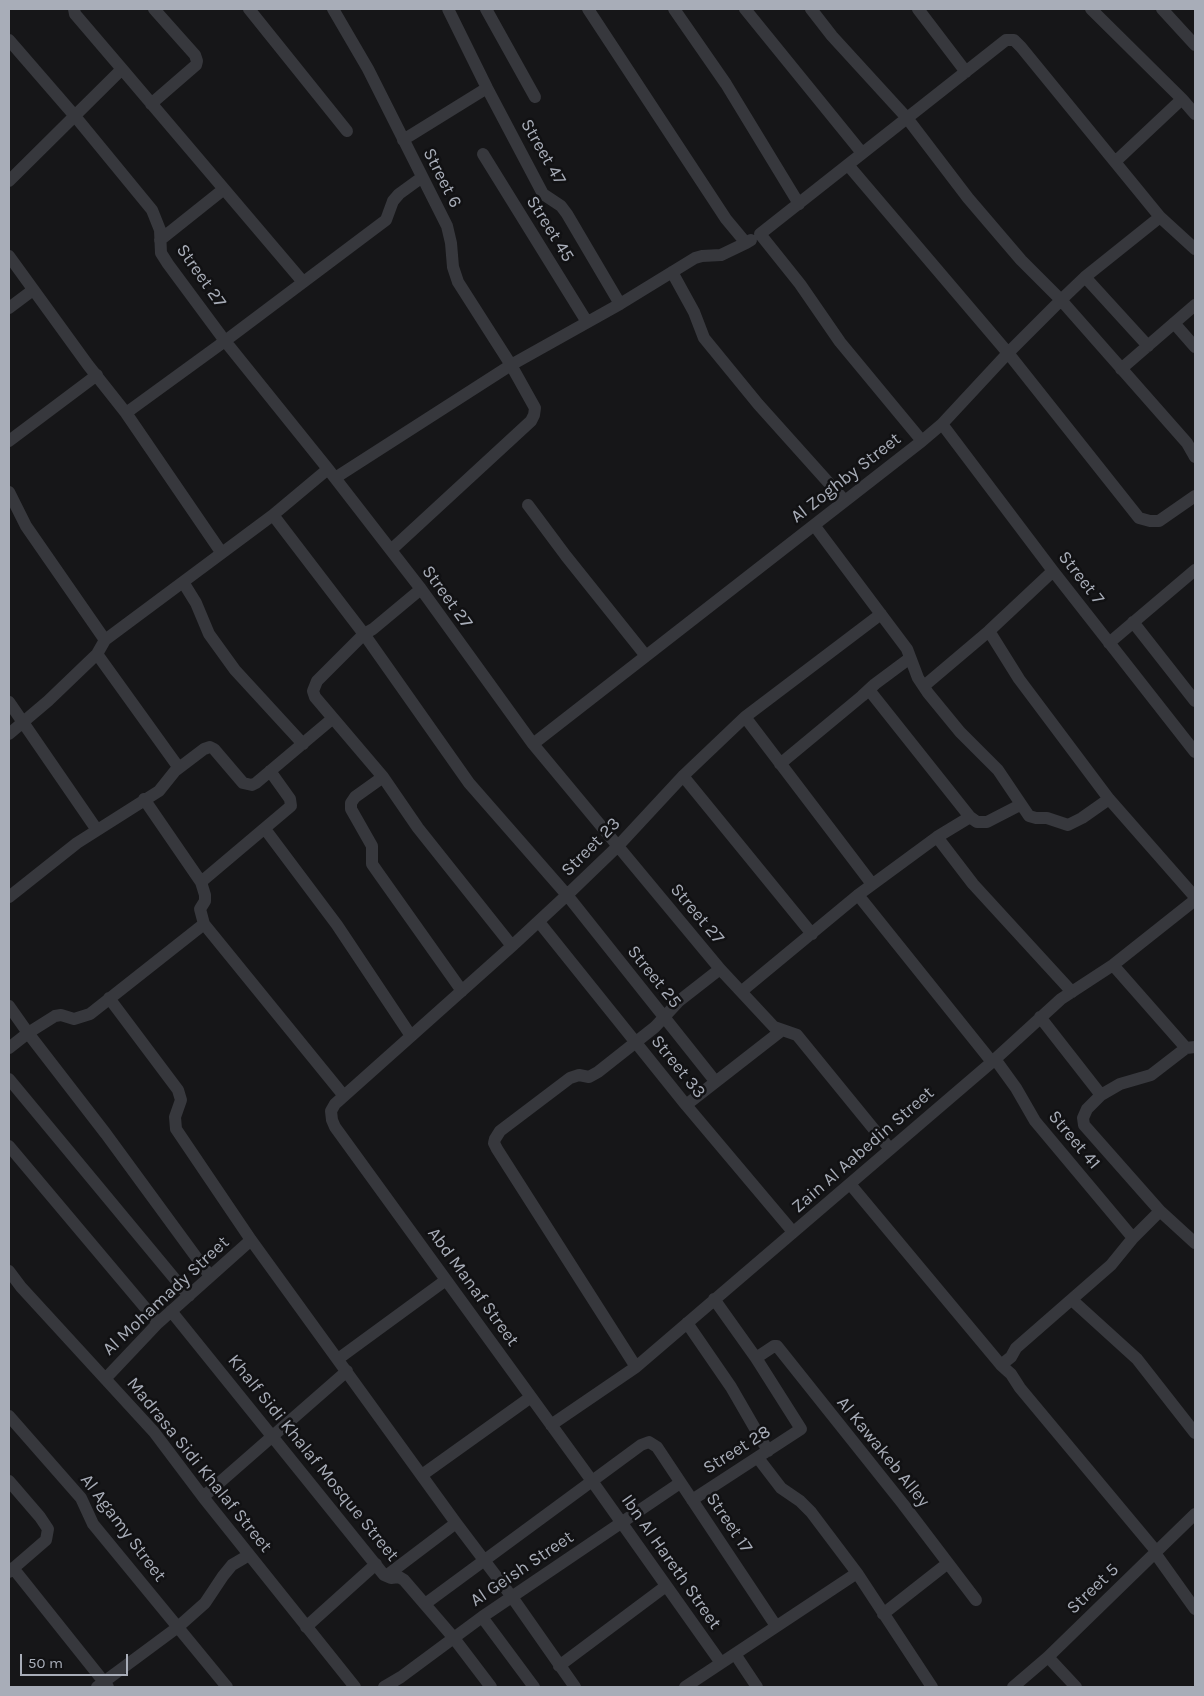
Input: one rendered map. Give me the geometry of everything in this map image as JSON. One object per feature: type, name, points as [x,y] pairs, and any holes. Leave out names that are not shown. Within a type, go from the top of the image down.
[{"type":"street","points":[[74,9],[75,14],[303,282]]},
{"type":"street","points":[[151,104],[196,65],[197,61],[195,55],[154,9]]},
{"type":"street","points":[[249,9],[347,131]]},
{"type":"street","name":"Street 6","points":[[333,9],[368,69],[450,234],[453,267],[458,282],[511,365],[535,408],[533,419],[391,550]]},
{"type":"street","name":"Street 47","points":[[448,9],[543,194],[561,206],[567,214],[620,304]]},
{"type":"street","points":[[486,9],[535,97]]},
{"type":"street","points":[[588,9],[726,219],[746,243]]},
{"type":"street","points":[[674,9],[726,84],[799,204]]},
{"type":"street","points":[[745,9],[862,153]]},
{"type":"street","points":[[811,9],[832,36],[907,118],[968,198],[1015,253],[1061,300],[1186,443],[1195,457]]},
{"type":"street","points":[[918,9],[966,72]]},
{"type":"street","points":[[1091,9],[1195,114]]},
{"type":"street","points":[[1162,9],[1195,45]]},
{"type":"street","name":"Street 27","points":[[9,40],[152,210],[157,219],[160,247],[164,259],[225,341],[332,473],[421,589],[533,744],[720,969],[774,1028],[797,1035],[890,1149]]},
{"type":"street","points":[[9,734],[97,654],[105,640],[221,552],[332,473],[511,365],[620,304],[695,258],[707,255],[721,255],[746,243],[799,204],[1006,40],[1014,40],[1160,216],[1195,249]]},
{"type":"street","points":[[9,181],[122,69]]},
{"type":"street","points":[[403,140],[487,88]]},
{"type":"street","points":[[1116,161],[1182,99]]},
{"type":"street","name":"Street 45","points":[[483,154],[587,322]]},
{"type":"street","points":[[848,164],[1008,353],[1140,518],[1159,521],[1195,496]]},
{"type":"street","points":[[126,412],[225,341],[386,220],[393,201],[422,178]]},
{"type":"street","points":[[160,240],[224,189]]},
{"type":"street","name":"Al Zoghby Street","points":[[533,744],[922,441],[942,424],[1008,353],[1061,300],[1160,216]]},
{"type":"street","points":[[760,234],[800,284],[840,342],[922,441]]},
{"type":"street","points":[[9,256],[126,412],[221,552]]},
{"type":"street","points":[[672,272],[694,312],[704,338],[758,404],[845,501]]},
{"type":"street","points":[[1086,277],[1148,346]]},
{"type":"street","points":[[9,308],[33,290]]},
{"type":"street","points":[[1120,369],[1195,305]]},
{"type":"street","points":[[1174,322],[1195,347]]},
{"type":"street","points":[[9,441],[97,375]]},
{"type":"street","name":"Street 7","points":[[942,424],[1053,571],[1195,752]]},
{"type":"street","points":[[9,492],[26,526],[105,640]]},
{"type":"street","points":[[528,505],[646,656]]},
{"type":"street","name":"Street 25","points":[[273,515],[364,634],[469,783],[567,896],[715,1081]]},
{"type":"street","points":[[814,525],[907,649],[918,678],[960,732],[998,770],[1029,816],[1047,818],[1068,825],[1082,818],[1109,799]]},
{"type":"street","points":[[1110,643],[1195,570]]},
{"type":"street","points":[[924,686],[989,632],[1053,571]]},
{"type":"street","points":[[183,582],[196,603],[209,634],[235,670],[302,744]]},
{"type":"street","points":[[421,589],[373,629],[364,634],[314,686],[313,692],[332,719],[382,776],[418,828],[512,946]]},
{"type":"street","name":"Street 23","points":[[331,1111],[335,1104],[567,896],[618,846],[683,776],[745,717],[881,614]]},
{"type":"street","points":[[1133,622],[1195,701]]},
{"type":"street","points":[[989,632],[1019,679],[1109,799],[1195,898]]},
{"type":"street","points":[[97,654],[179,768]]},
{"type":"street","points":[[780,764],[888,673],[910,658]]},
{"type":"street","points":[[869,690],[970,817],[977,822],[987,822],[1020,805]]},
{"type":"street","points":[[9,702],[97,830]]},
{"type":"street","points":[[745,717],[872,884]]},
{"type":"street","points":[[9,897],[77,843],[159,790],[179,768],[204,749],[210,747],[216,751],[240,780],[247,784],[256,783],[332,719]]},
{"type":"street","points":[[201,882],[289,808],[292,803],[270,771]]},
{"type":"street","points":[[382,776],[355,797],[351,803],[351,809],[372,846],[372,864],[462,991]]},
{"type":"street","points":[[683,776],[812,934]]},
{"type":"street","points":[[144,800],[201,882],[205,895],[205,900],[200,909],[204,924],[344,1096]]},
{"type":"street","points":[[742,992],[872,884],[938,837],[970,817]]},
{"type":"street","points":[[265,829],[337,925],[411,1036]]},
{"type":"street","points":[[938,837],[973,884],[1072,992]]},
{"type":"street","name":"Street 41","points":[[858,896],[1016,1088],[1034,1121],[1133,1238]]},
{"type":"street","name":"Zain Al Aabedin Street","points":[[551,1425],[636,1366],[850,1184],[1061,999],[1113,965],[1195,898]]},
{"type":"street","name":"Street 33","points":[[539,922],[686,1105],[793,1232]]},
{"type":"street","points":[[9,1048],[55,1016],[61,1015],[74,1019],[84,1016],[204,924]]},
{"type":"street","points":[[1113,965],[1190,1048],[1151,1075],[1120,1084],[1101,1095],[1087,1109],[1083,1118],[1084,1125],[1160,1210],[1195,1242]]},
{"type":"street","points":[[636,1366],[494,1143],[500,1131],[570,1078],[579,1075],[588,1076],[598,1072],[655,1027],[679,1001],[720,969]]},
{"type":"street","points":[[109,998],[176,1086],[181,1100],[175,1117],[176,1129],[251,1240],[512,1597],[575,1687]]},
{"type":"street","points":[[9,1006],[210,1276]]},
{"type":"street","points":[[1040,1017],[1101,1095]]},
{"type":"street","points":[[686,1105],[781,1031]]},
{"type":"street","points":[[11,1086],[189,1296]]},
{"type":"street","name":"Abd Manaf Street","points":[[331,1111],[335,1127],[592,1481]]},
{"type":"street","points":[[9,1146],[158,1323]]},
{"type":"street","points":[[850,1184],[1001,1365],[1011,1374],[1020,1388],[1156,1552],[1195,1609]]},
{"type":"street","points":[[1001,1365],[1011,1357],[1016,1348],[1111,1265],[1149,1220],[1160,1210]]},
{"type":"street","name":"Al Mohamady Street","points":[[106,1378],[158,1323],[251,1240]]},
{"type":"street","name":"Madrasa Sidi Khalaf Street","points":[[9,1271],[21,1287],[154,1432],[203,1497],[355,1687]]},
{"type":"street","points":[[338,1358],[446,1280]]},
{"type":"street","points":[[714,1299],[756,1358]]},
{"type":"street","points":[[1072,1300],[1137,1359],[1195,1433]]},
{"type":"street","name":"Khalf Sidi Khalaf Mosque Street","points":[[171,1312],[386,1576],[402,1578],[453,1637]]},
{"type":"street","points":[[687,1322],[731,1387],[780,1488],[800,1501],[811,1512],[857,1573],[932,1687]]},
{"type":"street","name":"Al Kawakeb Alley","points":[[756,1358],[777,1346],[903,1504],[976,1600]]},
{"type":"street","name":"Street 28","points":[[692,1500],[801,1429],[756,1358]]},
{"type":"street","points":[[203,1497],[348,1371]]},
{"type":"street","points":[[422,1475],[531,1397]]},
{"type":"street","name":"Al Agamy Street","points":[[9,1416],[81,1498],[93,1524],[227,1687]]},
{"type":"street","name":"Street 17","points":[[592,1481],[641,1445],[650,1442],[657,1447],[776,1626]]},
{"type":"street","points":[[9,1481],[48,1529],[46,1540],[11,1570],[103,1685],[178,1627],[205,1603],[222,1576],[232,1565],[249,1555]]},
{"type":"street","points":[[425,1604],[592,1481]]},
{"type":"street","name":"Ibn Al Hareth Street","points":[[592,1481],[721,1664]]},
{"type":"street","name":"Al Geish Street","points":[[384,1687],[405,1682],[453,1637],[680,1483]]},
{"type":"street","name":"Street 5","points":[[1013,1687],[1048,1657],[1195,1514]]},
{"type":"street","points":[[386,1576],[456,1522]]},
{"type":"street","points":[[883,1614],[948,1563]]},
{"type":"street","points":[[306,1626],[376,1564]]},
{"type":"street","points":[[685,1687],[857,1573]]},
{"type":"street","points":[[559,1666],[666,1586]]},
{"type":"street","points":[[482,1617],[534,1687]]},
{"type":"street","points":[[453,1637],[491,1687]]},
{"type":"street","points":[[735,1654],[757,1687]]},
{"type":"street","points":[[1048,1657],[1076,1687]]}]
